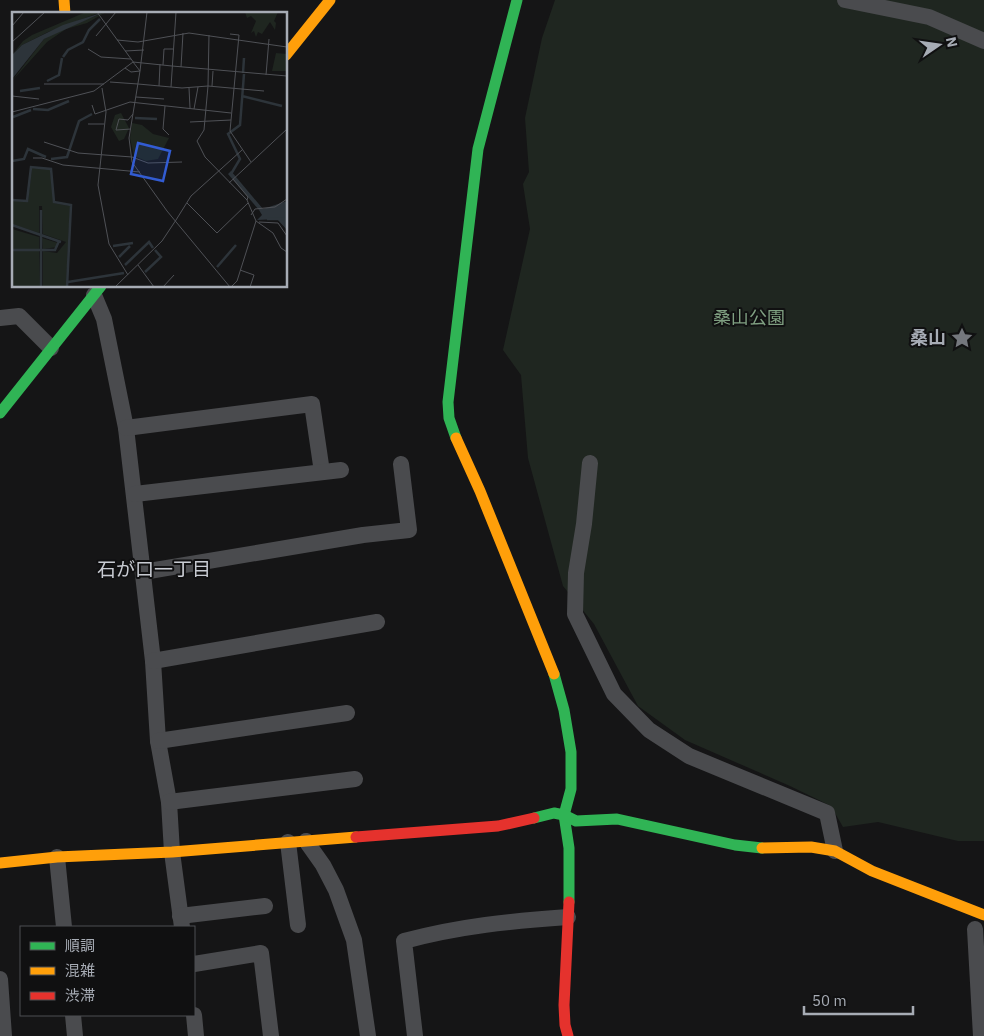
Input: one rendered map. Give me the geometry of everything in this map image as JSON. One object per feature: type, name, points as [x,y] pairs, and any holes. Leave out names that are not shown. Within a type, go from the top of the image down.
[{"type":"street","points":[[288,52],[330,0]]},
{"type":"street","points":[[517,0],[478,149],[448,402],[449,418],[454,435],[480,491],[555,676],[564,710],[571,752],[571,790],[564,815],[569,848],[570,875],[564,1005],[565,1025],[568,1036]]},
{"type":"street","points":[[845,0],[929,17],[984,41]]},
{"type":"street","points":[[0,413],[97,291]]},
{"type":"street","points":[[97,291],[126,428],[135,494],[153,660],[158,741],[169,802],[172,852],[181,922],[266,906]]},
{"type":"street","points":[[0,318],[19,316],[51,348]]},
{"type":"street","points":[[0,390],[21,387]]},
{"type":"street","points":[[126,428],[312,404],[322,472]]},
{"type":"street","points":[[143,572],[353,537],[409,530],[401,464]]},
{"type":"street","points":[[590,464],[584,524],[576,573],[575,614],[614,694],[649,730],[689,756],[827,813],[835,851]]},
{"type":"street","points":[[135,494],[341,470]]},
{"type":"street","points":[[153,660],[377,622]]},
{"type":"street","points":[[158,741],[347,714]]},
{"type":"street","points":[[169,802],[355,779]]},
{"type":"street","points":[[0,864],[57,857],[172,852],[498,826],[554,813],[564,815],[576,822],[617,819],[735,845],[767,849],[811,847],[835,851],[872,871],[980,922],[982,1036]]},
{"type":"street","points":[[306,841],[323,865],[336,890],[354,940],[368,1036]]},
{"type":"street","points":[[288,842],[298,925]]},
{"type":"street","points":[[57,857],[64,926]]},
{"type":"street","points":[[415,1036],[404,942],[441,931],[506,922],[568,917]]},
{"type":"street","points":[[195,964],[261,953],[271,1036]]},
{"type":"street","points":[[0,979],[4,1036]]},
{"type":"street","points":[[73,1016],[75,1036]]},
{"type":"street","points":[[194,1016],[196,1036]]},
{"type":"green space","name":"桑山公園","points":[[555,0],[984,0],[984,841],[958,841],[878,822],[843,827],[831,806],[685,740],[638,706],[594,624],[563,586],[528,458],[521,375],[503,350],[530,229],[523,184],[529,172],[525,118],[542,38]]},
{"type":"traffic: fast","points":[[456,438],[449,418],[448,402],[478,149],[517,0]]},
{"type":"traffic: fast","points":[[0,413],[99,288]]},
{"type":"traffic: fast","points":[[554,674],[564,710],[571,752],[571,789],[564,815],[569,848],[569,902]]},
{"type":"traffic: fast","points":[[534,818],[554,813],[564,815],[576,821],[617,819],[735,845],[762,848]]},
{"type":"traffic: slow","points":[[64,0],[65,12]]},
{"type":"traffic: slow","points":[[288,52],[330,0]]},
{"type":"traffic: slow","points":[[456,438],[480,491],[554,674]]},
{"type":"traffic: slow","points":[[0,863],[57,857],[172,852],[356,837]]},
{"type":"traffic: slow","points":[[762,848],[811,847],[835,851],[872,871],[984,915]]},
{"type":"traffic: jam","points":[[356,837],[498,826],[534,818]]},
{"type":"traffic: jam","points":[[568,1036],[565,1025],[564,1005],[569,902]]},
{"type":"place","name":"桑山","points":[[962,338]]},
{"type":"district","name":"石が口一丁目","points":[[154,569]]}]
